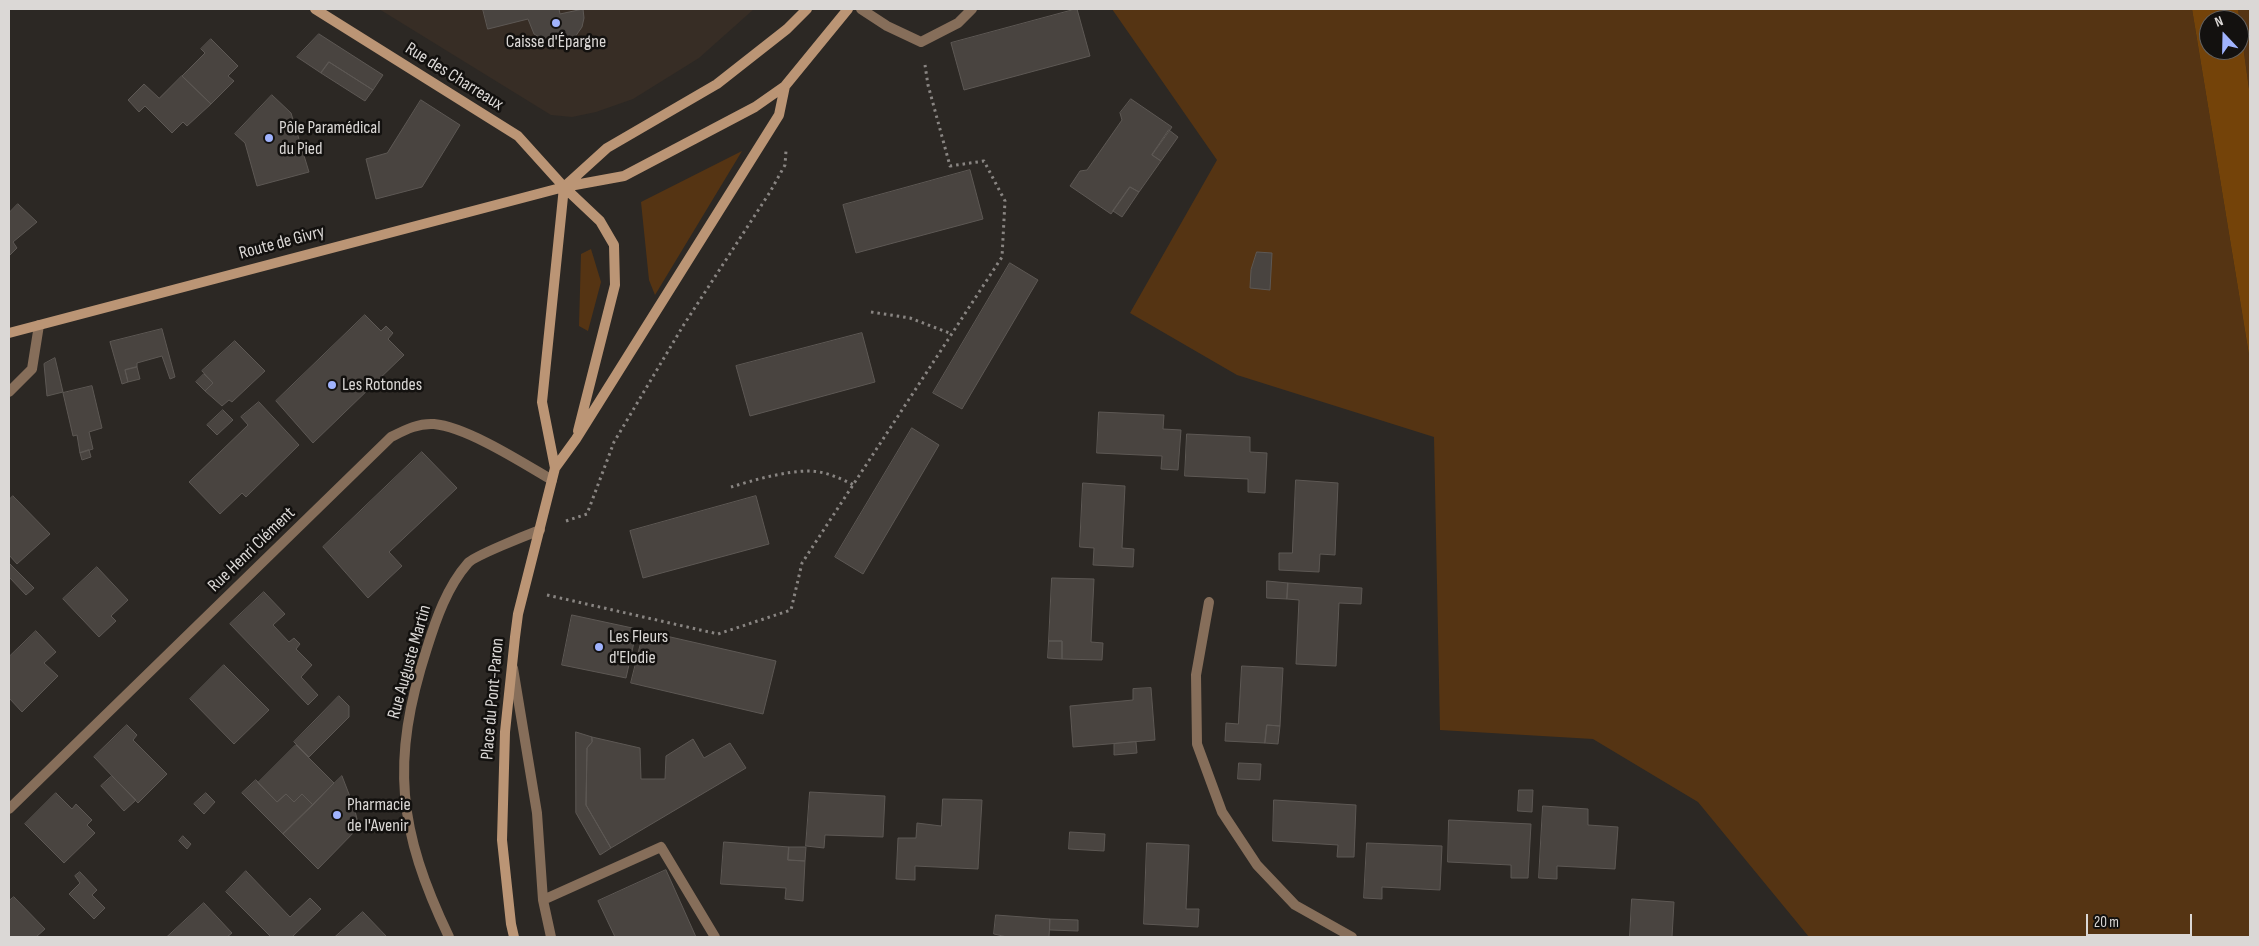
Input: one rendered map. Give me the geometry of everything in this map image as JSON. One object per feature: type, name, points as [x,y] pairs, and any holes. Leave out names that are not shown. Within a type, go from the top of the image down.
[{"type":"main road","name":"Rue des Charreaux","points":[[315,9],[518,136],[564,187],[600,221],[614,245],[615,285],[576,439]]},
{"type":"main road","points":[[555,468],[542,402],[564,187],[607,148],[717,84],[787,29],[807,9]]},
{"type":"main road","points":[[555,468],[576,439],[779,115],[785,86],[848,9]]},
{"type":"main road","name":"Route de Givry","points":[[9,332],[564,187],[624,176],[755,107],[785,86]]},
{"type":"main road","name":"Place du Pont-Paron","points":[[514,937],[502,840],[505,732],[518,614],[555,468]]},
{"type":"street","points":[[861,9],[887,26],[922,42],[958,23],[972,9]]},
{"type":"street","points":[[9,392],[32,369],[39,324]]},
{"type":"street","name":"Rue Henri Clément","points":[[9,809],[391,437],[412,427],[435,424],[503,450],[552,480]]},
{"type":"street","name":"Rue Auguste Martin","points":[[449,937],[428,894],[415,853],[405,809],[403,763],[409,712],[440,607],[469,562],[540,530]]},
{"type":"street","points":[[1209,602],[1196,675],[1198,744],[1222,812],[1257,865],[1295,905],[1352,937]]},
{"type":"street","points":[[512,660],[537,813],[543,900],[551,937]]},
{"type":"street","points":[[543,900],[661,847],[715,937]]},
{"type":"path","points":[[525,589],[718,634],[791,610],[802,563],[1002,257],[1006,202],[984,161],[950,166],[928,85],[922,42]]},
{"type":"path","points":[[540,530],[587,514],[614,442],[683,326],[785,165],[786,152],[766,134]]},
{"type":"path","points":[[871,312],[910,318],[952,334]]},
{"type":"path","points":[[731,487],[752,481],[809,471],[836,476],[854,485]]},
{"type":"shaded area","points":[[379,9],[754,9],[699,58],[633,99],[596,112],[572,117],[551,115]]},
{"type":"shaded area","points":[[1112,9],[2192,9],[2250,361],[2250,937],[1809,937],[1698,802],[1593,739],[1440,730],[1434,437],[1237,375],[1130,313],[1217,160]]},
{"type":"shaded area","points":[[2192,9],[2238,9],[2199,10],[2199,51]]},
{"type":"shaded area","points":[[2250,9],[2250,96],[2245,60],[2249,60],[2249,10],[2238,10]]},
{"type":"shaded area","points":[[2200,60],[2245,60],[2250,96],[2250,361]]},
{"type":"shaded area","points":[[742,151],[655,295],[649,280],[641,202]]},
{"type":"shaded area","points":[[591,249],[601,282],[588,331],[579,326],[581,254]]},
{"type":"building","name":"Caisse d'Épargne","points":[[483,9],[559,9],[560,14],[583,9],[584,18],[582,27],[575,37],[560,44],[550,44],[534,34],[528,19],[488,29]]},
{"type":"building","points":[[1077,9],[1090,56],[964,90],[951,43]]},
{"type":"building","points":[[319,34],[383,75],[373,90],[329,62],[321,73],[297,57]]},
{"type":"building","points":[[211,39],[238,66],[228,76],[234,81],[211,104],[182,76],[205,53],[201,49]]},
{"type":"building","points":[[329,62],[373,90],[365,101],[321,73]]},
{"type":"building","points":[[182,76],[211,104],[187,126],[183,122],[172,133],[145,106],[139,112],[128,100],[144,84],[159,98]]},
{"type":"building","name":"Pôle Paramédical du Pied","points":[[272,95],[291,113],[309,172],[257,186],[245,143],[235,134]]},
{"type":"building","points":[[1131,99],[1172,127],[1152,155],[1161,161],[1139,192],[1130,187],[1111,214],[1070,186],[1080,171],[1087,170],[1122,120],[1120,113]]},
{"type":"building","points":[[421,100],[460,125],[422,187],[376,199],[366,159],[387,153]]},
{"type":"building","points":[[1169,130],[1178,137],[1161,161],[1152,155]]},
{"type":"building","points":[[970,170],[983,219],[856,253],[843,205]]},
{"type":"building","points":[[1130,187],[1139,192],[1122,217],[1113,211]]},
{"type":"building","points":[[18,204],[37,222],[13,242],[17,248],[9,256],[9,213]]},
{"type":"building","points":[[1257,252],[1272,253],[1270,290],[1250,288],[1251,270]]},
{"type":"building","points":[[1010,263],[1038,280],[962,409],[933,393]]},
{"type":"building","name":"Les Rotondes","points":[[365,315],[381,331],[386,326],[393,333],[388,339],[404,355],[313,443],[276,401]]},
{"type":"building","points":[[162,329],[175,377],[170,379],[162,356],[137,363],[137,367],[125,370],[128,382],[122,384],[110,342]]},
{"type":"building","points":[[862,333],[875,382],[750,416],[736,366]]},
{"type":"building","points":[[235,341],[265,371],[232,402],[229,400],[222,406],[205,391],[213,383],[202,371]]},
{"type":"building","points":[[55,358],[63,392],[47,396],[44,364]]},
{"type":"building","points":[[137,367],[140,379],[128,382],[125,370]]},
{"type":"building","points":[[204,374],[213,383],[205,391],[196,382]]},
{"type":"building","points":[[92,386],[102,428],[89,432],[93,449],[80,453],[77,435],[73,436],[63,393]]},
{"type":"building","points":[[259,402],[299,445],[246,497],[242,493],[220,514],[189,482],[248,425],[241,417]]},
{"type":"building","points":[[223,410],[233,420],[217,435],[207,425]]},
{"type":"building","points":[[1099,412],[1164,415],[1163,429],[1181,430],[1178,470],[1161,469],[1162,456],[1097,453]]},
{"type":"building","points":[[912,428],[939,445],[863,574],[835,557]]},
{"type":"building","points":[[1187,434],[1250,437],[1250,452],[1267,453],[1265,493],[1248,492],[1248,479],[1185,476]]},
{"type":"building","points":[[89,450],[91,457],[82,460],[80,453]]},
{"type":"building","points":[[422,452],[457,488],[389,552],[402,566],[368,598],[323,547]]},
{"type":"building","points":[[1296,480],[1338,483],[1335,555],[1320,554],[1319,572],[1279,570],[1279,553],[1292,553]]},
{"type":"building","points":[[1083,483],[1125,486],[1122,548],[1134,549],[1133,567],[1093,565],[1094,548],[1080,547]]},
{"type":"building","points":[[13,496],[50,534],[17,564],[9,555],[9,500]]},
{"type":"building","points":[[756,496],[769,544],[643,578],[630,531]]},
{"type":"building","points":[[9,563],[34,588],[26,595],[9,577]]},
{"type":"building","points":[[97,567],[128,600],[111,616],[116,621],[99,637],[63,599]]},
{"type":"building","points":[[1052,578],[1094,579],[1091,642],[1103,643],[1102,660],[1062,659],[1062,641],[1049,641]]},
{"type":"building","points":[[1267,581],[1288,583],[1287,599],[1267,598]]},
{"type":"building","points":[[1288,583],[1362,588],[1361,604],[1339,603],[1336,666],[1296,664],[1299,600],[1287,599]]},
{"type":"building","points":[[264,592],[285,614],[273,625],[289,642],[294,638],[300,644],[296,649],[312,665],[301,677],[318,695],[308,705],[230,624]]},
{"type":"building","name":"Les Fleurs d'Elodie","points":[[572,615],[637,629],[626,678],[562,665]]},
{"type":"building","points":[[36,631],[56,652],[44,663],[58,676],[22,712],[9,698],[9,657]]},
{"type":"building","points":[[644,631],[776,661],[763,714],[631,683]]},
{"type":"building","points":[[1049,641],[1062,641],[1062,659],[1048,658]]},
{"type":"building","points":[[224,665],[269,710],[234,744],[190,699]]},
{"type":"building","points":[[1242,666],[1283,668],[1280,726],[1267,725],[1265,743],[1225,741],[1226,723],[1238,724]]},
{"type":"building","points":[[1151,688],[1155,740],[1073,747],[1070,706],[1133,700],[1133,689]]},
{"type":"building","points":[[339,696],[349,706],[349,717],[309,757],[294,742]]},
{"type":"building","points":[[127,725],[137,735],[133,740],[167,774],[138,803],[94,757]]},
{"type":"building","points":[[1267,725],[1280,726],[1278,744],[1265,743]]},
{"type":"building","points":[[576,732],[592,737],[592,742],[587,748],[586,805],[611,848],[600,855],[576,813]]},
{"type":"building","points":[[592,737],[640,748],[641,779],[665,779],[666,756],[693,739],[704,758],[730,743],[746,768],[611,848],[586,805],[587,748],[592,742]]},
{"type":"building","points":[[1136,742],[1137,753],[1114,755],[1114,744]]},
{"type":"building","points":[[296,745],[334,783],[313,805],[302,794],[294,802],[286,794],[277,802],[258,783]]},
{"type":"building","points":[[1239,763],[1261,764],[1260,780],[1238,779]]},
{"type":"building","points":[[112,776],[136,800],[124,811],[101,786]]},
{"type":"building","points":[[342,776],[354,807],[359,827],[318,869],[283,834]]},
{"type":"building","points":[[256,780],[277,802],[286,794],[294,802],[302,794],[313,805],[283,834],[242,793]]},
{"type":"building","points":[[1519,790],[1533,790],[1532,812],[1518,811]]},
{"type":"building","points":[[810,792],[885,796],[883,837],[825,835],[824,848],[806,846]]},
{"type":"building","points":[[56,793],[72,809],[76,804],[92,820],[87,825],[95,833],[64,863],[25,824]]},
{"type":"building","points":[[206,793],[215,802],[204,814],[194,804]]},
{"type":"building","points":[[943,799],[982,800],[978,869],[915,866],[915,880],[896,879],[898,838],[916,838],[917,823],[941,826]]},
{"type":"building","points":[[1274,800],[1356,805],[1354,857],[1337,857],[1338,845],[1273,841]]},
{"type":"building","points":[[1543,806],[1588,809],[1588,825],[1618,827],[1615,869],[1557,866],[1557,879],[1539,878]]},
{"type":"building","points":[[1449,820],[1531,824],[1528,878],[1511,878],[1511,865],[1448,862]]},
{"type":"building","points":[[1070,832],[1105,834],[1104,851],[1069,849]]},
{"type":"building","points":[[183,836],[191,844],[187,849],[179,841]]},
{"type":"building","points":[[724,842],[789,847],[788,860],[805,861],[803,901],[785,899],[786,888],[721,884]]},
{"type":"building","points":[[1147,843],[1189,845],[1186,909],[1199,909],[1198,927],[1144,924]]},
{"type":"building","points":[[1367,843],[1442,846],[1440,890],[1382,887],[1382,899],[1364,898]]},
{"type":"building","points":[[789,847],[806,847],[805,861],[788,860]]},
{"type":"building","points":[[666,870],[696,937],[615,937],[598,901]]},
{"type":"building","points":[[246,871],[290,917],[310,898],[321,909],[292,937],[271,937],[226,892]]},
{"type":"building","points":[[80,872],[97,890],[92,895],[105,908],[94,919],[69,894],[80,883],[75,876]]},
{"type":"building","points":[[14,897],[45,929],[36,937],[9,937],[9,901]]},
{"type":"building","points":[[1632,899],[1674,902],[1672,937],[1630,937]]},
{"type":"building","points":[[204,903],[232,933],[227,937],[167,937]]},
{"type":"building","points":[[363,912],[387,937],[335,937]]},
{"type":"building","points":[[996,915],[1050,919],[1049,937],[1007,937],[994,934]]},
{"type":"building","points":[[1050,919],[1078,920],[1078,931],[1050,930]]},
{"type":"place","name":"Caisse d'Épargne","points":[[556,23]]},
{"type":"place","name":"Pôle Paramédical du Pied","points":[[269,138]]},
{"type":"place","name":"Les Rotondes","points":[[332,385]]},
{"type":"place","name":"Les Fleurs d'Elodie","points":[[599,647]]},
{"type":"place","name":"Pharmacie de l'Avenir","points":[[337,815]]}]
